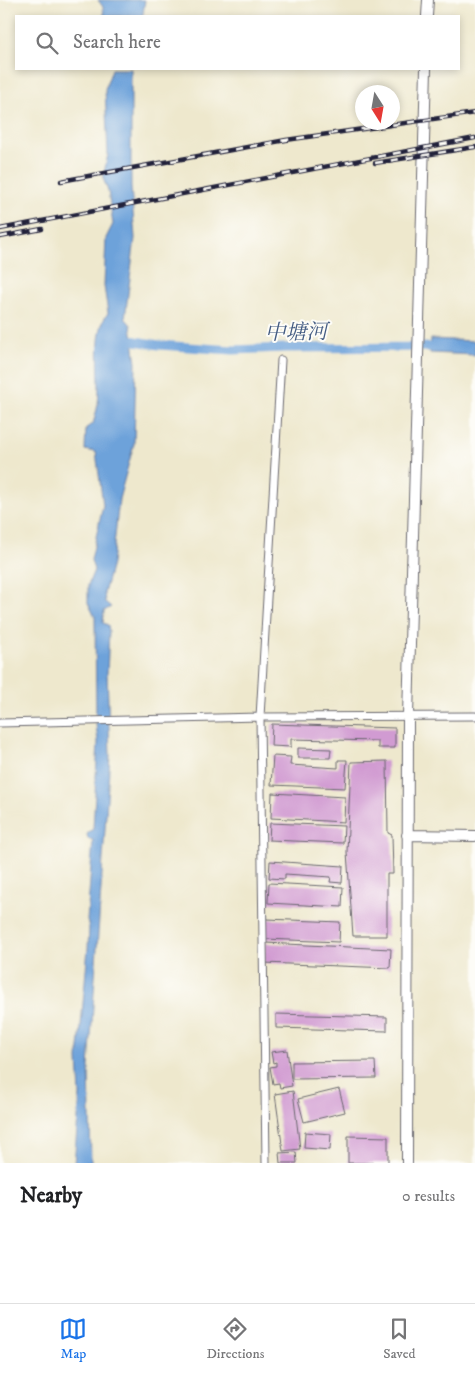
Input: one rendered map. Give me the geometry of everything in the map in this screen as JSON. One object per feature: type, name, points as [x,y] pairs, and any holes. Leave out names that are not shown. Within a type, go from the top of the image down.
[{"type":"main road","points":[[427,15],[428,0]]},
{"type":"main road","points":[[407,1163],[408,716],[416,364],[426,70]]},
{"type":"main road","points":[[407,835],[475,836]]},
{"type":"street","points":[[266,1163],[260,718],[281,360]]},
{"type":"street","points":[[0,723],[475,716]]},
{"type":"water","points":[[98,0],[145,0],[142,15],[104,15],[103,7]]},
{"type":"water","points":[[112,70],[131,70],[131,187],[135,238],[125,318],[131,325],[136,363],[134,444],[119,499],[112,564],[104,593],[105,602],[111,607],[104,611],[103,623],[108,625],[109,631],[107,673],[110,755],[89,1067],[91,1163],[74,1163],[80,1095],[78,1059],[88,948],[89,927],[87,921],[93,840],[88,839],[87,834],[93,829],[98,742],[96,724],[95,617],[88,603],[88,585],[94,570],[91,560],[103,505],[96,452],[85,450],[86,428],[93,424],[97,409],[100,333],[108,313],[104,286],[106,238],[113,224],[108,191],[103,178],[108,154],[105,89]]},
{"type":"water","points":[[431,339],[475,341],[475,355],[430,353]]},
{"type":"building","points":[[272,724],[395,728],[395,748],[378,748],[378,741],[291,739],[291,747],[271,746]]},
{"type":"building","points":[[298,748],[331,749],[330,758],[298,758]]},
{"type":"building","points":[[273,756],[291,757],[290,765],[338,768],[338,760],[347,760],[345,788],[271,785]]},
{"type":"building","points":[[387,761],[388,833],[392,835],[393,874],[387,874],[387,936],[353,936],[347,852],[351,762]]},
{"type":"building","points":[[272,793],[345,797],[344,822],[271,818]]},
{"type":"building","points":[[270,823],[344,826],[343,843],[269,840]]},
{"type":"building","points":[[270,861],[343,866],[342,883],[330,882],[331,877],[285,874],[285,879],[269,878]]},
{"type":"building","points":[[269,883],[343,887],[342,907],[268,903]]},
{"type":"building","points":[[266,919],[340,922],[339,942],[265,939]]},
{"type":"building","points":[[265,943],[391,949],[390,968],[264,963]]},
{"type":"building","points":[[276,1014],[387,1017],[387,1031],[276,1028]]},
{"type":"building","points":[[287,1050],[292,1086],[280,1088],[279,1083],[273,1084],[270,1067],[276,1066],[276,1062],[273,1063],[271,1052]]},
{"type":"building","points":[[375,1061],[376,1078],[292,1079],[292,1062]]},
{"type":"building","points":[[339,1089],[345,1112],[304,1122],[298,1099]]},
{"type":"building","points":[[293,1091],[300,1149],[283,1151],[275,1094]]},
{"type":"building","points":[[305,1132],[331,1134],[330,1150],[304,1148]]},
{"type":"building","points":[[348,1136],[388,1137],[388,1163],[348,1163]]},
{"type":"building","points":[[296,1152],[297,1163],[280,1163],[279,1153]]},
{"type":"waterway","name":"中塘河","points":[[124,339],[159,345],[233,350],[440,347]]},
{"type":"railway","points":[[61,181],[286,140],[475,113]]},
{"type":"railway","points":[[0,229],[475,138]]},
{"type":"railway","points":[[375,163],[475,147]]},
{"type":"railway","points":[[0,237],[42,229]]}]
